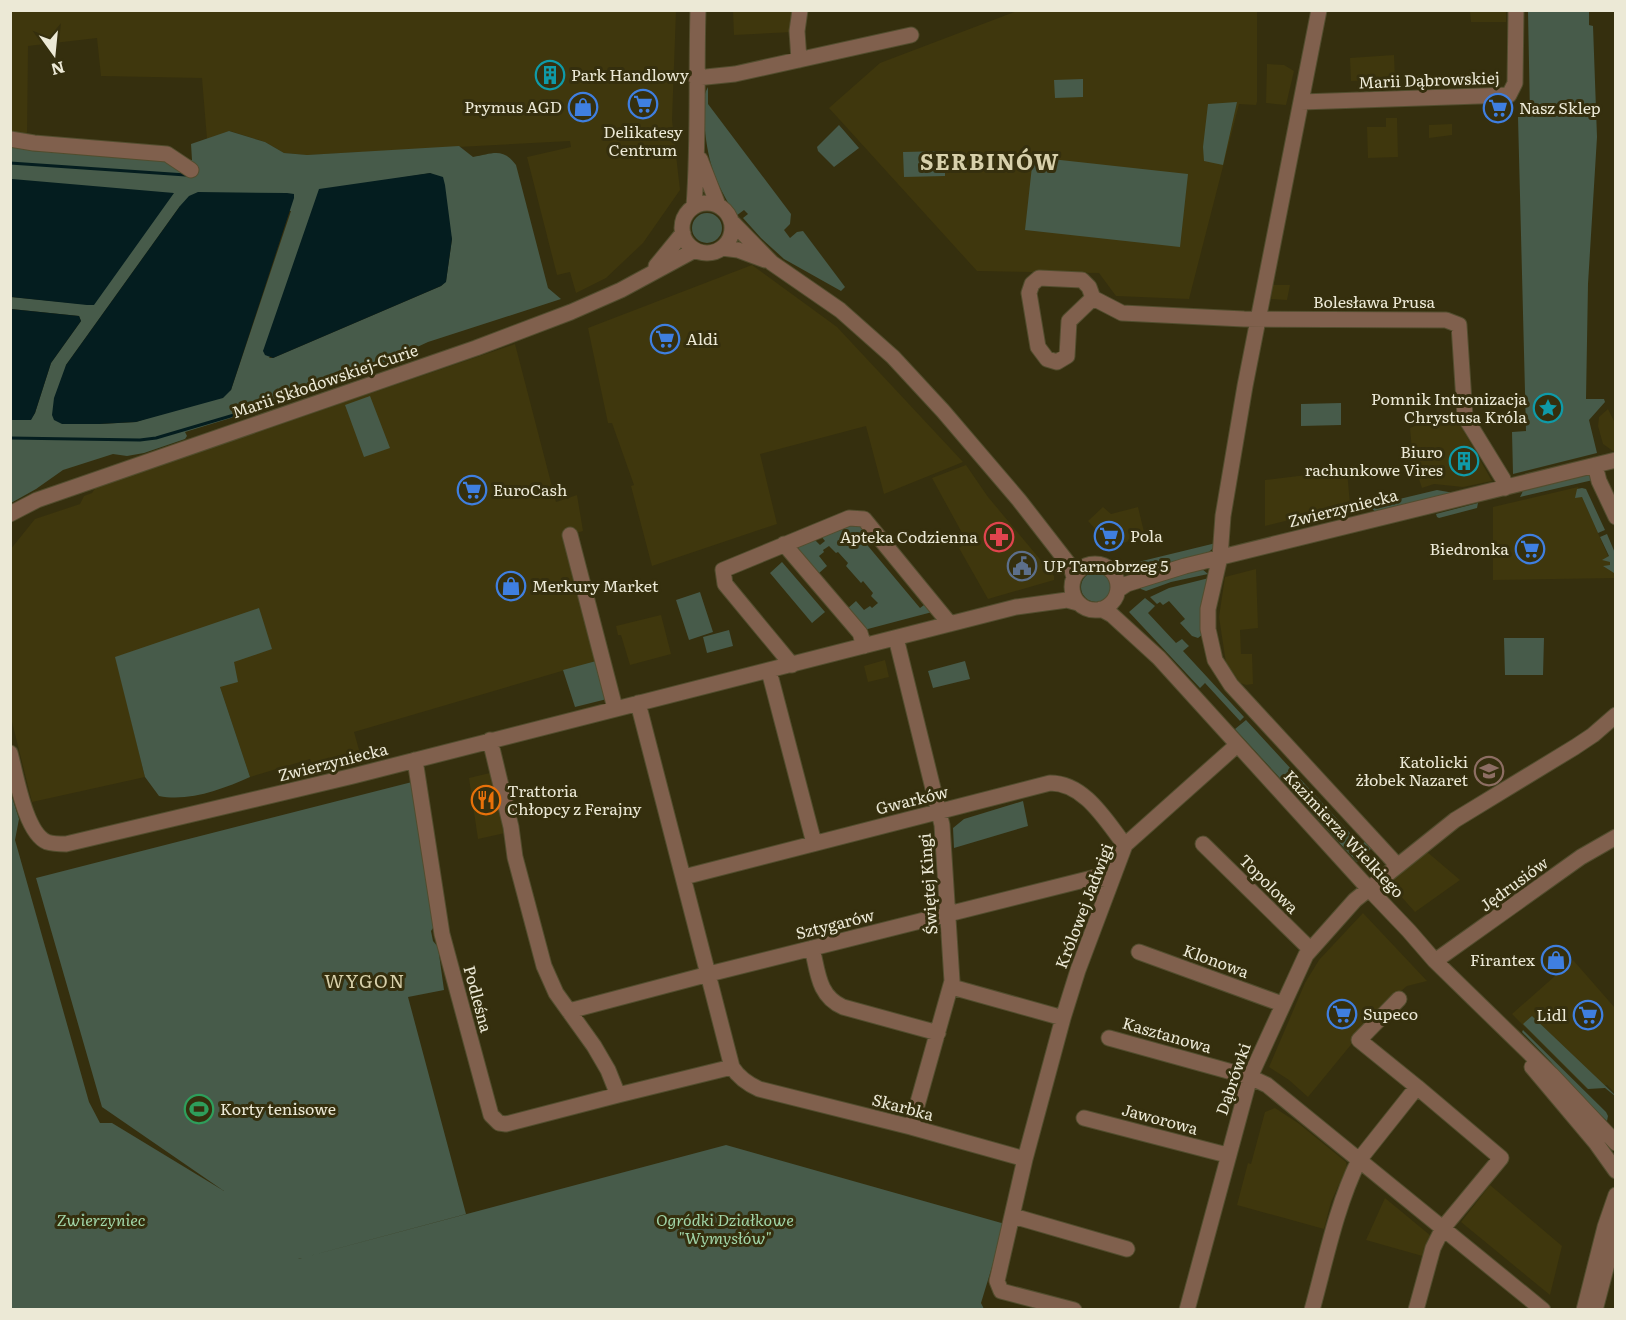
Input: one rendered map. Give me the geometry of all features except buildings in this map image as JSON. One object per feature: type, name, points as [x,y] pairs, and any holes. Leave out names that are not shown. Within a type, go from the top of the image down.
[{"type":"street","points":[[698,10],[696,78],[698,153],[694,206],[684,219],[683,233],[687,242],[695,250],[705,253],[722,249],[738,250],[773,264]]},
{"type":"street","points":[[799,60],[797,31],[800,10]]},
{"type":"street","points":[[1319,10],[1258,319],[1225,505],[1220,557],[1208,609],[1208,629],[1215,660],[1231,685],[1396,865]]},
{"type":"street","name":"Marii Dąbrowskiej","points":[[1301,102],[1509,95],[1515,83],[1516,10]]},
{"type":"street","points":[[696,78],[735,74],[911,35]]},
{"type":"street","points":[[10,139],[167,154],[191,170]]},
{"type":"street","points":[[698,153],[718,205],[732,221],[773,264],[840,310],[878,342],[943,411],[1019,500],[1071,567],[1073,595],[1078,603],[1085,608],[1101,609],[1112,615],[1159,658]]},
{"type":"street","points":[[694,206],[704,203],[718,205]]},
{"type":"street","points":[[722,249],[731,235],[732,221]]},
{"type":"street","points":[[647,275],[671,250],[683,233]]},
{"type":"street","name":"Marii Skłodowskiej-Curie","points":[[10,514],[46,497],[476,348],[571,312],[606,298],[695,250]]},
{"type":"street","points":[[1093,298],[1069,321],[1067,356],[1058,362],[1047,359],[1038,347],[1029,293],[1032,284],[1039,278],[1082,280],[1089,287],[1093,298],[1122,313],[1258,319]]},
{"type":"street","name":"Bolesława Prusa","points":[[1258,319],[1446,321],[1460,326],[1465,417],[1503,479],[1505,488]]},
{"type":"street","name":"Zwierzyniecka","points":[[1117,593],[1127,584],[1185,566],[1616,460]]},
{"type":"street","points":[[1595,465],[1599,481],[1616,517]]},
{"type":"street","points":[[1019,500],[1076,557],[1087,565]]},
{"type":"street","points":[[792,665],[725,585],[723,570],[849,518],[864,519],[950,624]]},
{"type":"street","points":[[570,535],[615,708]]},
{"type":"street","points":[[784,544],[860,633],[864,646]]},
{"type":"street","points":[[1073,581],[1079,570],[1087,565],[1105,566],[1112,571],[1117,579],[1117,593],[1127,615],[1159,658]]},
{"type":"street","name":"Zwierzyniecka","points":[[1112,571],[1122,574],[1137,573],[1185,566]]},
{"type":"street","name":"Zwierzyniecka","points":[[1016,608],[1064,590],[1073,581]]},
{"type":"street","points":[[1101,609],[1111,604],[1117,593]]},
{"type":"street","name":"Zwierzyniecka","points":[[10,753],[28,815],[37,833],[47,842],[66,844],[415,760],[1016,608],[1067,600],[1078,603]]},
{"type":"street","name":"Świętej Kingi","points":[[896,638],[942,825],[952,987],[911,1127]]},
{"type":"street","name":"Kazimierza Wielkiego","points":[[1159,658],[1409,930],[1434,961],[1551,1074],[1616,1143]]},
{"type":"street","points":[[769,671],[814,843]]},
{"type":"street","points":[[638,703],[732,1067]]},
{"type":"street","name":"Dąbrówki","points":[[1187,1310],[1227,1155],[1250,1077],[1282,1004],[1310,949],[1368,888],[1455,819],[1575,747],[1616,715]]},
{"type":"street","points":[[490,740],[511,827],[515,857],[544,966],[556,993],[594,1046],[608,1070],[618,1095]]},
{"type":"street","name":"Królowej Jadwigi","points":[[1074,1310],[1001,1291],[997,1281],[1025,1160],[1063,1018],[1125,845],[1237,745]]},
{"type":"street","name":"Podleśna","points":[[415,760],[442,934],[491,1116],[500,1123],[506,1124],[732,1067]]},
{"type":"street","name":"Gwarków","points":[[684,877],[1050,783],[1059,783],[1075,789],[1089,800],[1125,845]]},
{"type":"street","name":"Jędrusiów","points":[[1434,961],[1581,857],[1616,837]]},
{"type":"street","name":"Topolowa","points":[[1203,843],[1310,949]]},
{"type":"street","name":"Sztygarów","points":[[569,1011],[1096,877],[1111,881]]},
{"type":"street","points":[[812,948],[822,988],[830,1000],[843,1007],[938,1033]]},
{"type":"street","name":"Klonowa","points":[[1139,952],[1282,1004]]},
{"type":"street","points":[[952,987],[1063,1018]]},
{"type":"street","points":[[1399,999],[1359,1040],[1501,1158],[1443,1228],[1433,1248],[1416,1310]]},
{"type":"street","name":"Kazimierza Wielkiego","points":[[1505,1032],[1596,1143],[1616,1171]]},
{"type":"street","name":"Kasztanowa","points":[[1109,1038],[1250,1077],[1276,1091],[1543,1310]]},
{"type":"street","name":"Skarbka","points":[[732,1067],[738,1076],[749,1084],[771,1092],[911,1127],[1025,1160]]},
{"type":"street","points":[[1312,1310],[1339,1208],[1359,1160],[1417,1087]]},
{"type":"street","name":"Jaworowa","points":[[1084,1118],[1227,1155]]},
{"type":"street","name":"Kazimierza Wielkiego","points":[[1593,1118],[1616,1130]]},
{"type":"street","points":[[1596,1143],[1616,1158]]},
{"type":"street","points":[[1584,1310],[1605,1227],[1616,1195]]},
{"type":"street","points":[[1013,1216],[1127,1249]]},
{"type":"street","points":[[1595,1310],[1616,1230]]},
{"type":"shaded area","points":[[10,11],[676,11],[672,120],[680,190],[643,243],[606,278],[576,293],[570,272],[557,275],[527,157],[571,147],[570,141],[307,155],[284,153],[265,142],[230,131],[207,139],[202,78],[101,76],[97,38],[28,46],[27,138],[11,136]]},
{"type":"shaded area","points":[[733,11],[793,11],[793,32],[734,35]]},
{"type":"shaded area","points":[[1017,11],[1257,11],[1257,102],[1256,105],[1239,104],[1189,299],[1116,296],[1099,273],[977,271],[829,108],[880,63]]},
{"type":"shaded area","points":[[1470,11],[1506,11],[1506,22],[1471,22]]},
{"type":"shaded area","points":[[1394,55],[1395,79],[1351,81],[1350,58]]},
{"type":"shaded area","points":[[1267,64],[1284,65],[1294,71],[1286,105],[1266,103]]},
{"type":"shaded area","points":[[1508,104],[1508,117],[1487,117],[1487,105]]},
{"type":"shaded area","points":[[1386,118],[1397,118],[1398,157],[1368,158],[1367,127],[1386,127]]},
{"type":"shaded area","points":[[1452,124],[1452,135],[1429,138],[1429,125]]},
{"type":"shaded area","points":[[752,265],[837,327],[963,462],[884,494],[866,426],[760,454],[777,524],[652,566],[631,486],[634,485],[612,423],[608,423],[588,328]]},
{"type":"shaded area","points":[[1273,285],[1290,285],[1287,300],[1271,299]]},
{"type":"shaded area","points":[[515,344],[556,502],[577,495],[583,531],[564,537],[596,661],[354,732],[361,757],[314,769],[310,759],[250,777],[220,687],[116,657],[145,777],[32,802],[11,718],[10,550],[35,519],[80,504],[84,496],[92,493],[96,487]]},
{"type":"shaded area","points":[[1608,409],[1615,423],[1615,451],[1603,444],[1598,426],[1599,417]]},
{"type":"shaded area","points":[[1457,419],[1492,481],[1463,487],[1434,484],[1422,488],[1413,461],[1410,428],[1424,422],[1427,426]]},
{"type":"shaded area","points":[[966,465],[988,497],[1054,576],[1054,580],[988,599],[959,548],[967,542],[932,478]]},
{"type":"shaded area","points":[[1347,470],[1350,505],[1265,526],[1265,480]]},
{"type":"shaded area","points":[[1578,487],[1615,572],[1615,578],[1493,580],[1493,507]]},
{"type":"shaded area","points":[[1103,507],[1111,514],[1138,507],[1145,536],[1114,546],[1110,545],[1088,521]]},
{"type":"shaded area","points":[[1256,569],[1258,628],[1240,630],[1241,654],[1252,654],[1253,684],[1246,685],[1240,683],[1226,663],[1219,617],[1225,577]]},
{"type":"shaded area","points":[[661,615],[671,654],[630,665],[616,626]]},
{"type":"shaded area","points":[[885,660],[889,677],[868,682],[864,666]]},
{"type":"shaded area","points":[[490,773],[505,833],[478,839],[469,778]]},
{"type":"shaded area","points":[[1426,851],[1460,880],[1415,912],[1390,884],[1390,881]]},
{"type":"shaded area","points":[[1363,913],[1427,981],[1407,986],[1382,1007],[1308,1097],[1289,1080],[1269,1067],[1305,983],[1319,960]]},
{"type":"shaded area","points":[[1573,960],[1615,1008],[1615,1093],[1607,1085],[1587,1089],[1512,1014]]},
{"type":"shaded area","points":[[1275,1108],[1298,1123],[1346,1162],[1347,1167],[1331,1202],[1324,1229],[1237,1205],[1265,1112]]},
{"type":"shaded area","points":[[1490,1185],[1562,1246],[1550,1295],[1461,1222]]},
{"type":"shaded area","points":[[1385,1198],[1431,1236],[1426,1257],[1366,1240]]},
{"type":"green space","points":[[1528,11],[1589,11],[1589,25],[1593,26],[1597,137],[1588,284],[1586,399],[1604,399],[1605,402],[1589,420],[1597,453],[1513,474],[1512,432],[1526,431],[1518,117],[1530,116]]},
{"type":"green space","points":[[1083,79],[1083,97],[1055,98],[1054,80]]},
{"type":"green space","points":[[708,87],[708,104],[791,214],[790,224],[784,230],[790,238],[797,232],[803,231],[845,287],[841,291],[784,259],[743,218],[748,214],[744,210],[736,216],[722,192],[710,159],[703,107]]},
{"type":"green space","points":[[1237,102],[1223,165],[1204,161],[1203,147],[1208,104]]},
{"type":"green space","points":[[839,125],[859,148],[834,167],[818,151],[817,147]]},
{"type":"green space","points":[[229,131],[265,142],[284,153],[307,155],[459,146],[473,157],[492,153],[502,154],[516,165],[548,288],[561,299],[428,342],[348,379],[293,399],[185,432],[187,436],[185,439],[144,453],[127,456],[113,454],[63,470],[11,503],[11,420],[31,419],[51,363],[81,321],[79,316],[11,309],[11,297],[94,305],[11,180],[11,146],[32,151],[192,160],[191,144]],"holes":[[[431,173],[452,239],[446,281],[441,286],[269,358],[400,178]],[[180,206],[291,211],[231,390],[136,422],[62,424],[66,365]]]},
{"type":"green space","points":[[945,151],[945,176],[904,177],[903,152]]},
{"type":"green space","points":[[1033,157],[1188,174],[1180,247],[1025,230]]},
{"type":"green space","points":[[707,213],[718,217],[722,228],[718,239],[707,243],[696,239],[692,228],[696,217]]},
{"type":"green space","points":[[370,396],[390,448],[364,457],[345,405]]},
{"type":"green space","points":[[1341,403],[1341,425],[1301,426],[1301,404]]},
{"type":"green space","points":[[1582,473],[1590,475],[1593,480],[1520,497],[1523,491]]},
{"type":"green space","points":[[1577,489],[1586,489],[1605,530],[1598,533],[1582,497],[1575,498]]},
{"type":"green space","points":[[1437,490],[1454,493],[1377,513],[1371,508],[1366,509],[1366,507]]},
{"type":"green space","points":[[1478,503],[1477,508],[1439,518],[1436,514]]},
{"type":"green space","points":[[854,521],[870,533],[863,540],[920,608],[928,602],[936,611],[864,630],[847,609],[856,601],[864,610],[878,603],[871,596],[873,593],[863,581],[861,583],[846,566],[848,563],[829,546],[819,556],[827,566],[818,574],[794,548],[815,540],[820,545],[825,541],[820,535]]},
{"type":"green space","points":[[1607,534],[1615,553],[1614,573],[1603,566],[1610,565],[1610,562],[1602,560],[1609,556],[1600,537]]},
{"type":"green space","points":[[1216,543],[1210,551],[1196,557],[1135,569],[1138,562]]},
{"type":"green space","points":[[782,562],[825,612],[812,623],[770,573]]},
{"type":"green space","points":[[1202,569],[1208,574],[1171,582],[1146,591],[1139,585]]},
{"type":"green space","points":[[1096,572],[1107,576],[1111,587],[1107,598],[1096,602],[1085,598],[1081,587],[1085,576]]},
{"type":"green space","points":[[1209,578],[1203,634],[1198,638],[1192,636],[1180,623],[1185,619],[1169,601],[1163,605],[1160,602],[1157,604],[1150,597],[1169,588]]},
{"type":"green space","points":[[700,592],[713,632],[689,640],[676,600]]},
{"type":"green space","points":[[1145,598],[1155,606],[1148,613],[1176,643],[1182,639],[1189,646],[1183,651],[1244,717],[1240,721],[1205,683],[1200,688],[1129,612]]},
{"type":"green space","points":[[259,608],[272,649],[234,662],[238,682],[220,687],[250,777],[194,796],[159,796],[145,777],[115,657]]},
{"type":"green space","points":[[729,630],[733,646],[707,653],[703,637]]},
{"type":"green space","points":[[1504,638],[1544,638],[1543,675],[1505,675]]},
{"type":"green space","points":[[596,661],[607,699],[575,707],[563,670]]},
{"type":"green space","points":[[965,661],[970,679],[933,688],[928,671]]},
{"type":"green space","points":[[1246,720],[1361,845],[1367,840],[1373,847],[1357,862],[1235,729]]},
{"type":"green space","points":[[412,782],[435,925],[431,931],[433,941],[438,947],[444,990],[408,997],[466,1214],[298,1259],[726,1145],[1005,1224],[981,1303],[984,1309],[11,1309],[10,791],[19,819],[15,840],[89,1102],[100,1123],[112,1123],[224,1191],[102,1107],[36,878]]},
{"type":"green space","points":[[1023,801],[1028,826],[954,848],[953,828],[964,819]]},
{"type":"green space","points":[[1532,1016],[1615,1096],[1605,1088],[1588,1089],[1523,1024]]},
{"type":"green space","points":[[1523,1030],[1606,1112],[1607,1121],[1567,1083],[1551,1062],[1522,1032]]},
{"type":"water","points":[[430,173],[443,177],[445,185],[452,239],[446,282],[273,358],[265,355],[263,351],[319,189]]},
{"type":"water","points":[[10,180],[174,193],[94,305],[87,305],[11,297]]},
{"type":"water","points":[[198,192],[294,194],[231,390],[223,398],[136,422],[62,424],[54,420],[52,415],[54,398],[66,365],[180,206],[189,196]]},
{"type":"water","points":[[11,309],[79,316],[81,321],[51,363],[31,420],[11,420]]},
{"type":"waterway","points":[[10,163],[186,175]]},
{"type":"waterway","points":[[10,438],[140,440],[156,438],[251,410]]},
{"type":"place","name":"Park Handlowy","points":[[550,75]]},
{"type":"place","name":"Delikatesy Centrum","points":[[643,104]]},
{"type":"place","name":"Prymus AGD","points":[[583,107]]},
{"type":"place","name":"Nasz Sklep","points":[[1498,108]]},
{"type":"place","name":"Aldi","points":[[665,339]]},
{"type":"place","name":"Pomnik Intronizacja Chrystusa Króla","points":[[1548,408]]},
{"type":"place","name":"Biuro rachunkowe Vires","points":[[1464,461]]},
{"type":"place","name":"EuroCash","points":[[472,490]]},
{"type":"place","name":"Pola","points":[[1109,536]]},
{"type":"place","name":"Apteka Codzienna","points":[[999,537]]},
{"type":"place","name":"Biedronka","points":[[1530,549]]},
{"type":"place","name":"UP Tarnobrzeg 5","points":[[1022,566]]},
{"type":"place","name":"Merkury Market","points":[[511,586]]},
{"type":"place","name":"Katolicki żłobek Nazaret","points":[[1489,771]]},
{"type":"place","name":"Trattoria Chłopcy z Ferajny","points":[[486,800]]},
{"type":"place","name":"Firantex","points":[[1556,960]]},
{"type":"place","name":"Supeco","points":[[1342,1014]]},
{"type":"place","name":"Lidl","points":[[1588,1015]]},
{"type":"place","name":"Korty tenisowe","points":[[199,1109]]},
{"type":"district","name":"SERBINÓW","points":[[990,162]]},
{"type":"district","name":"WYGON","points":[[365,982]]},
{"type":"park label","name":"Zwierzyniec","points":[[101,1220]]},
{"type":"park label","name":"Ogródki Działkowe \"Wymysłów\"","points":[[725,1229]]}]
